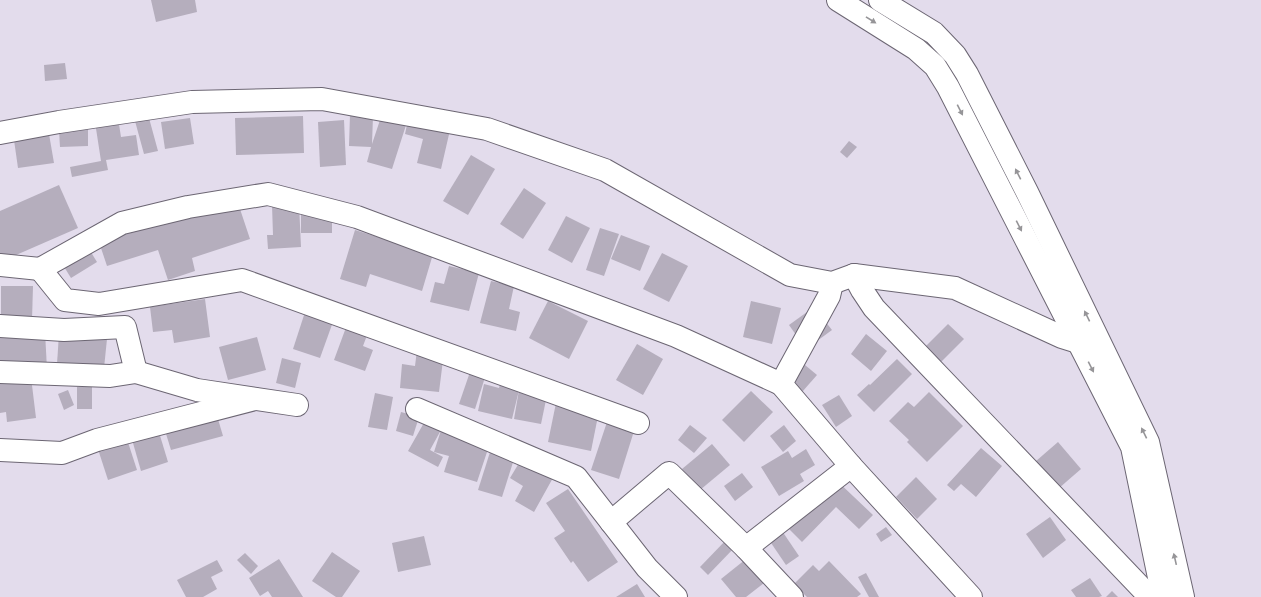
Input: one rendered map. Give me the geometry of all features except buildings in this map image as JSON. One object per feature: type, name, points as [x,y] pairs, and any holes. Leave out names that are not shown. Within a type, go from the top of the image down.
[{"type":"street","points":[[838,0],[916,49],[935,66],[948,87],[1132,448],[1163,597]]},
{"type":"street","points":[[880,0],[934,33],[955,55],[967,74],[1020,178],[1148,442],[1184,597]]},
{"type":"street","points":[[0,133],[59,122],[192,102],[322,99],[487,129],[605,170],[790,275],[832,283],[854,275],[955,288],[1062,337],[1078,342]]},
{"type":"street","points":[[0,265],[40,269],[122,223],[188,207],[268,194],[357,217],[676,336],[782,384],[851,466],[972,597]]},
{"type":"street","points":[[40,269],[65,300],[99,304],[242,280],[638,423]]},
{"type":"street","points":[[854,275],[874,308],[1150,597]]},
{"type":"street","points":[[782,384],[829,296],[832,283]]},
{"type":"street","points":[[0,326],[64,330],[125,326],[136,372]]},
{"type":"street","points":[[0,372],[110,376],[136,372],[197,390],[297,405]]},
{"type":"street","points":[[0,450],[62,453],[97,440],[255,399]]},
{"type":"street","points":[[417,409],[576,477],[647,568],[676,597]]},
{"type":"street","points":[[746,548],[851,466]]},
{"type":"street","points":[[611,522],[669,473],[746,548],[792,597]]}]
